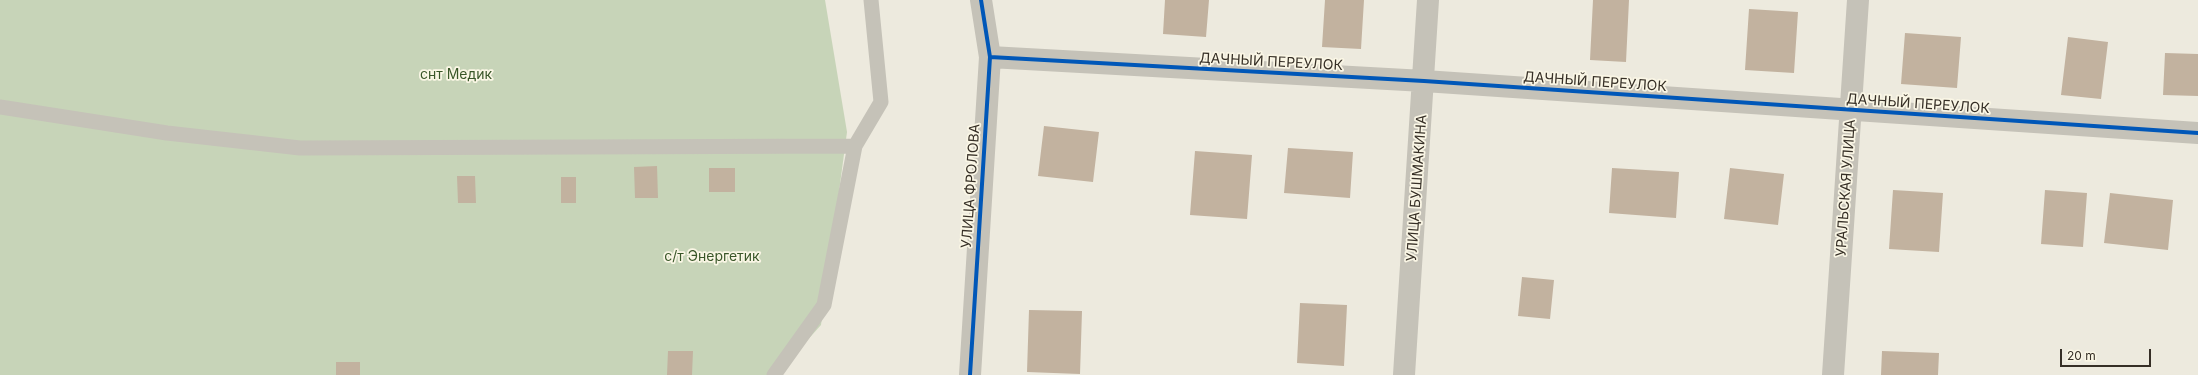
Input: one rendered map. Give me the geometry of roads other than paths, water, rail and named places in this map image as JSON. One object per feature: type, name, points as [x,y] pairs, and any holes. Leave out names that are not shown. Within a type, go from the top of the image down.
[{"type":"street","name":"УЛИЦА ФРОЛОВА","points":[[970,375],[990,57],[981,0]]},
{"type":"street","name":"УЛИЦА БУШМАКИНА","points":[[1404,375],[1428,0]]},
{"type":"street","name":"УРАЛЬСКАЯ УЛИЦА","points":[[1833,375],[1858,0]]},
{"type":"street","name":"ДАЧНЫЙ ПЕРЕУЛОК","points":[[990,57],[1424,81],[2198,133]]},
{"type":"lane","points":[[774,375],[824,305],[855,146],[880,102],[871,0]]},
{"type":"lane","points":[[0,107],[167,133],[300,148],[855,146]]},
{"type":"park label","name":"снт Медик","points":[[456,75]]},
{"type":"park label","name":"с/т Энергетик","points":[[712,257]]}]
